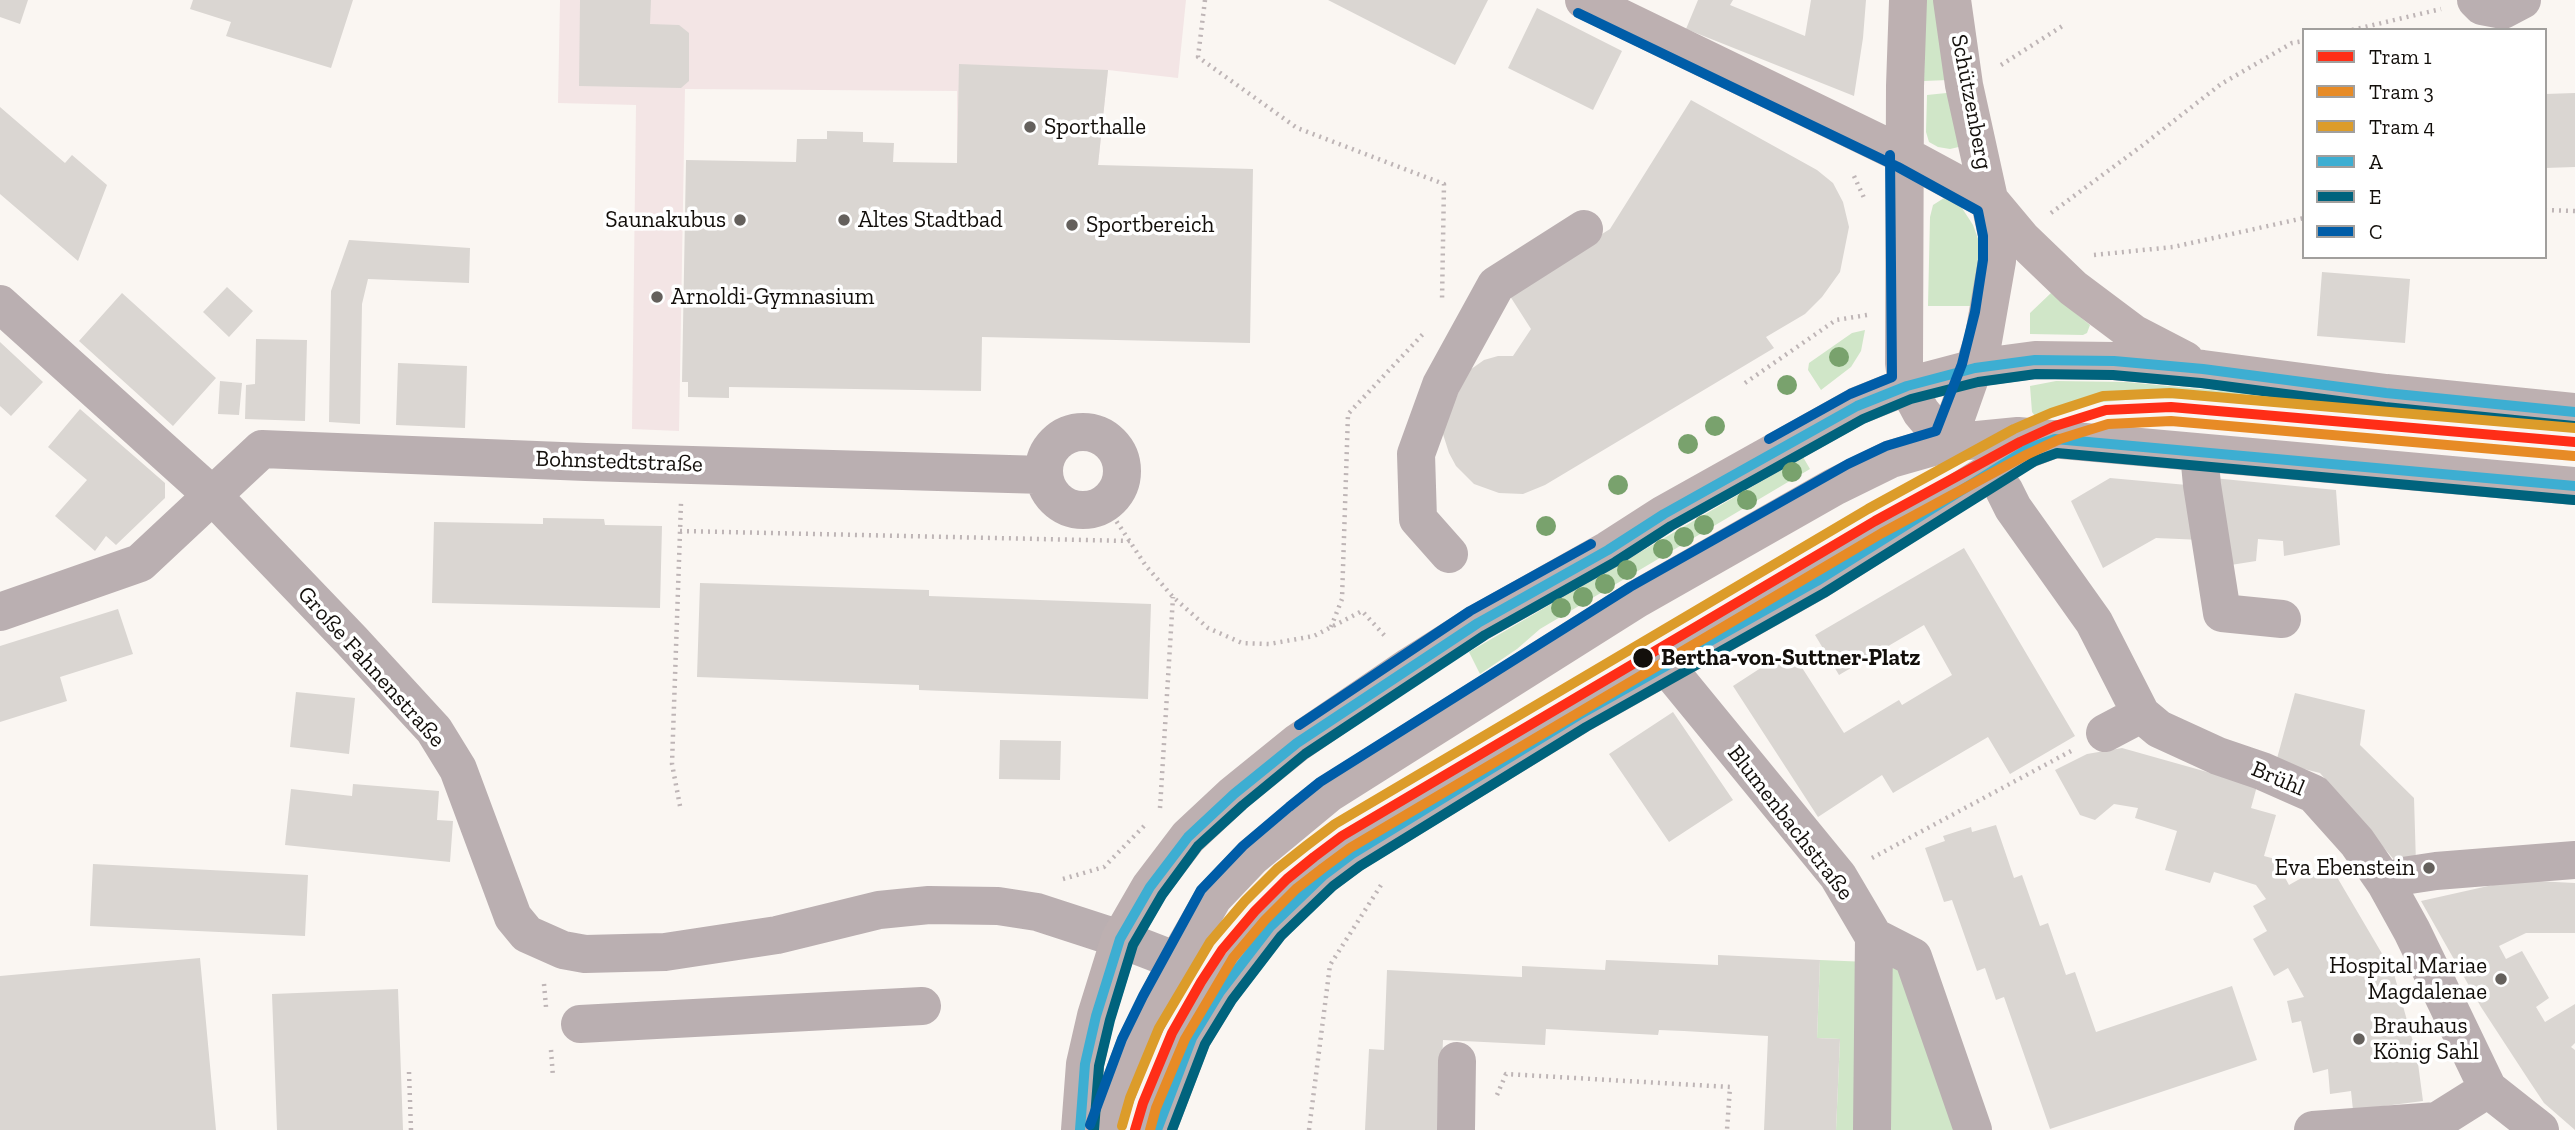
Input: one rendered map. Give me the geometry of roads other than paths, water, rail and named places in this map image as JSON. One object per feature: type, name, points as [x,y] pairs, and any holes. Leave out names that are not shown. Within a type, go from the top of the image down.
[{"type":"main road","points":[[1584,0],[1904,155],[1991,202],[2022,239],[2058,275],[2101,311],[2133,333],[2203,369]]},
{"type":"main road","points":[[1909,0],[1904,155],[1904,363],[1907,386],[1921,412],[1947,443]]},
{"type":"main road","name":"Schützenberg","points":[[1952,0],[1964,85],[1997,235],[1997,261],[1989,315],[1975,368]]},
{"type":"main road","points":[[1080,1130],[1085,1064],[1120,939],[1150,887],[1188,837],[1234,794],[1297,743],[1409,666],[1478,623],[1608,550],[1664,514],[1857,405],[1907,386],[1975,368],[2035,360],[2114,361],[2203,369],[2386,393],[2575,412]]},
{"type":"main road","points":[[1947,443],[1975,368]]},
{"type":"main road","points":[[1103,1130],[1135,1045],[1177,961],[1213,898],[1253,856],[1318,802],[1637,599],[1891,459],[1947,443],[2018,436],[2575,486]]},
{"type":"street","points":[[2459,5],[2503,10],[2522,0]]},
{"type":"street","points":[[1449,554],[1418,519],[1416,454],[1441,385],[1496,285],[1584,229]]},
{"type":"street","name":"Große Fahnenstraße","points":[[0,304],[212,495],[433,730],[458,769],[513,917],[527,934],[563,950],[585,954],[665,952],[776,935],[879,910],[957,904],[1037,912],[1177,961]]},
{"type":"street","points":[[1086,431],[1110,442],[1122,465],[1122,479],[1118,491],[1105,504],[1087,511],[1063,505],[1046,487],[1044,475],[1045,461],[1050,449],[1060,439],[1072,433],[1086,431]]},
{"type":"street","points":[[1157,1130],[1192,1038],[1241,963],[1296,900],[1352,854],[1579,715],[1817,581],[2023,451],[2055,439]]},
{"type":"street","name":"Bohnstedtstraße","points":[[0,612],[140,563],[262,449],[586,462],[1044,475]]},
{"type":"street","points":[[2199,453],[2221,613],[2283,619]]},
{"type":"street","name":"Brühl","points":[[2004,490],[2094,622],[2141,713],[2160,729],[2206,751],[2262,771],[2314,794],[2395,880],[2442,991],[2488,1088],[2540,1130]]},
{"type":"street","name":"Blumenbachstraße","points":[[1667,666],[1838,876],[1874,937]]},
{"type":"street","points":[[2105,733],[2141,713]]},
{"type":"street","points":[[2395,880],[2525,862],[2575,860]]},
{"type":"street","points":[[1872,1130],[1874,937],[1913,957],[1973,1130]]},
{"type":"street","points":[[580,1024],[922,1006]]},
{"type":"street","points":[[1456,1128],[1457,1061]]},
{"type":"street","points":[[2313,1130],[2437,1121],[2488,1088]]},
{"type":"tram line","name":"4","points":[[1122,1126],[1130,1098],[1159,1028],[1210,942],[1245,901],[1277,869],[1306,846],[1335,824],[1868,509],[2014,429],[2051,413],[2103,396],[2170,393],[2575,428]]},
{"type":"tram line","name":"1","points":[[1135,1130],[1143,1103],[1172,1033],[1201,982],[1222,950],[1255,911],[1314,857],[1342,836],[1875,521],[2020,442],[2055,426],[2106,410],[2171,407],[2575,442]]},
{"type":"tram line","name":"3","points":[[1150,1130],[1156,1108],[1185,1039],[1233,958],[1265,920],[1296,889],[1323,868],[1350,848],[1882,533],[2026,455],[2060,439],[2108,424],[2171,421],[2574,456]]},
{"type":"place","name":"Sporthalle","points":[[1030,127]]},
{"type":"place","name":"Saunakubus","points":[[740,220]]},
{"type":"place","name":"Altes Stadtbad","points":[[844,220]]},
{"type":"place","name":"Sportbereich","points":[[1072,225]]},
{"type":"place","name":"Arnoldi-Gymnasium","points":[[657,297]]},
{"type":"place","name":"Bertha-von-Suttner-Platz","points":[[1643,658]]},
{"type":"place","name":"Eva Ebenstein","points":[[2429,868]]},
{"type":"place","name":"Hospital Mariae Magdalenae","points":[[2501,979]]},
{"type":"place","name":"Brauhaus König Sahl","points":[[2359,1039]]}]
